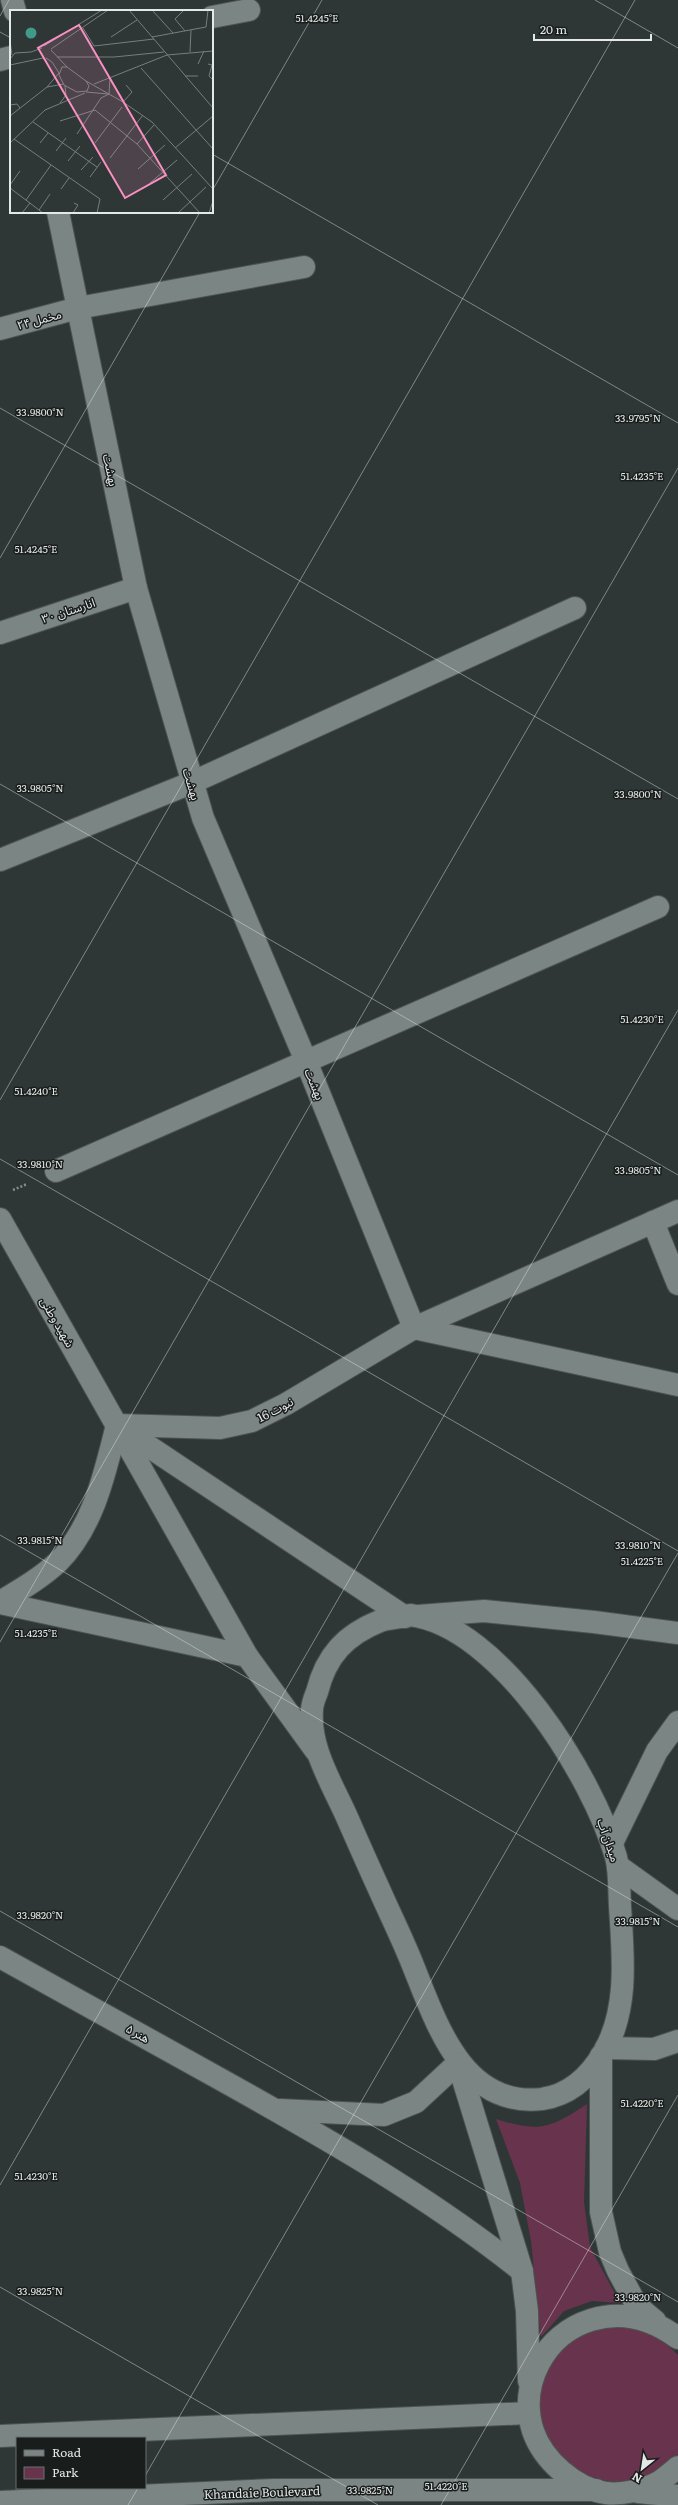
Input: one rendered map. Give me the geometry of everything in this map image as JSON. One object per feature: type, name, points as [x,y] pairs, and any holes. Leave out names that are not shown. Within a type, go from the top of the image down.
[{"type":"street","points":[[12,0],[15,10]]},
{"type":"street","points":[[213,17],[249,10]]},
{"type":"street","points":[[0,60],[10,58]]},
{"type":"street","name":"بهشت","points":[[58,213],[136,588],[191,783],[204,818],[306,1061],[414,1328]]},
{"type":"street","name":"مخمل ۲۴","points":[[0,329],[78,308],[304,267]]},
{"type":"street","name":"انارستان ۳۰","points":[[0,633],[136,588]]},
{"type":"street","points":[[0,860],[191,783],[576,608]]},
{"type":"street","points":[[56,1170],[658,907]]},
{"type":"street","name":"نبوت 16","points":[[117,1425],[220,1428],[252,1421],[286,1404],[414,1328],[678,1211]]},
{"type":"street","points":[[653,1222],[678,1284]]},
{"type":"street","name":"شهید وطنی","points":[[1,1223],[247,1656],[316,1752]]},
{"type":"street","points":[[414,1328],[678,1384]]},
{"type":"street","points":[[0,1602],[33,1581],[58,1561],[78,1534],[100,1492],[117,1425],[412,1617],[484,1612],[594,1622],[678,1633]]},
{"type":"street","points":[[0,1602],[247,1656]]},
{"type":"street","name":"میدان آب","points":[[412,1617],[447,1627],[474,1643],[508,1674],[536,1709],[569,1755],[601,1815],[612,1843],[618,1866],[622,1988],[618,2019],[604,2052],[590,2074],[566,2092],[546,2098],[521,2100],[502,2095],[484,2086],[458,2063],[431,2011],[411,1959],[316,1752],[312,1710],[322,1671],[344,1640],[382,1620],[412,1617]]},
{"type":"street","points":[[612,1843],[657,1751],[678,1722]]},
{"type":"street","points":[[618,1866],[678,1909]]},
{"type":"street","name":"هنر ۵","points":[[0,1957],[275,2110],[410,2190],[470,2230],[522,2271]]},
{"type":"street","points":[[670,2332],[637,2306],[612,2258],[604,2229],[601,2212],[604,2052],[654,2049],[678,2041]]},
{"type":"street","points":[[275,2110],[384,2115],[416,2102],[458,2063],[522,2271],[527,2311],[529,2403],[533,2430],[540,2447],[551,2462],[564,2474],[596,2490],[605,2493],[633,2491],[678,2496]]},
{"type":"street","points":[[529,2403],[537,2366],[553,2341],[577,2324],[604,2315],[634,2316],[670,2332]]},
{"type":"street","points":[[0,2436],[529,2403]]},
{"type":"street","points":[[633,2491],[658,2482],[678,2467]]},
{"type":"street","name":"Khandaie Boulevard","points":[[0,2502],[274,2490],[596,2490]]},
{"type":"green space","points":[[587,2104],[584,2202],[590,2247],[620,2303],[592,2301],[564,2311],[541,2337],[531,2241],[520,2183],[496,2119],[523,2126],[544,2126],[564,2118]]},
{"type":"green space","points":[[613,2326],[633,2329],[649,2334],[663,2342],[678,2355],[678,2454],[654,2473],[637,2480],[612,2481],[589,2475],[569,2463],[553,2447],[543,2427],[539,2405],[543,2382],[555,2359],[565,2347],[577,2337],[587,2332]]}]
